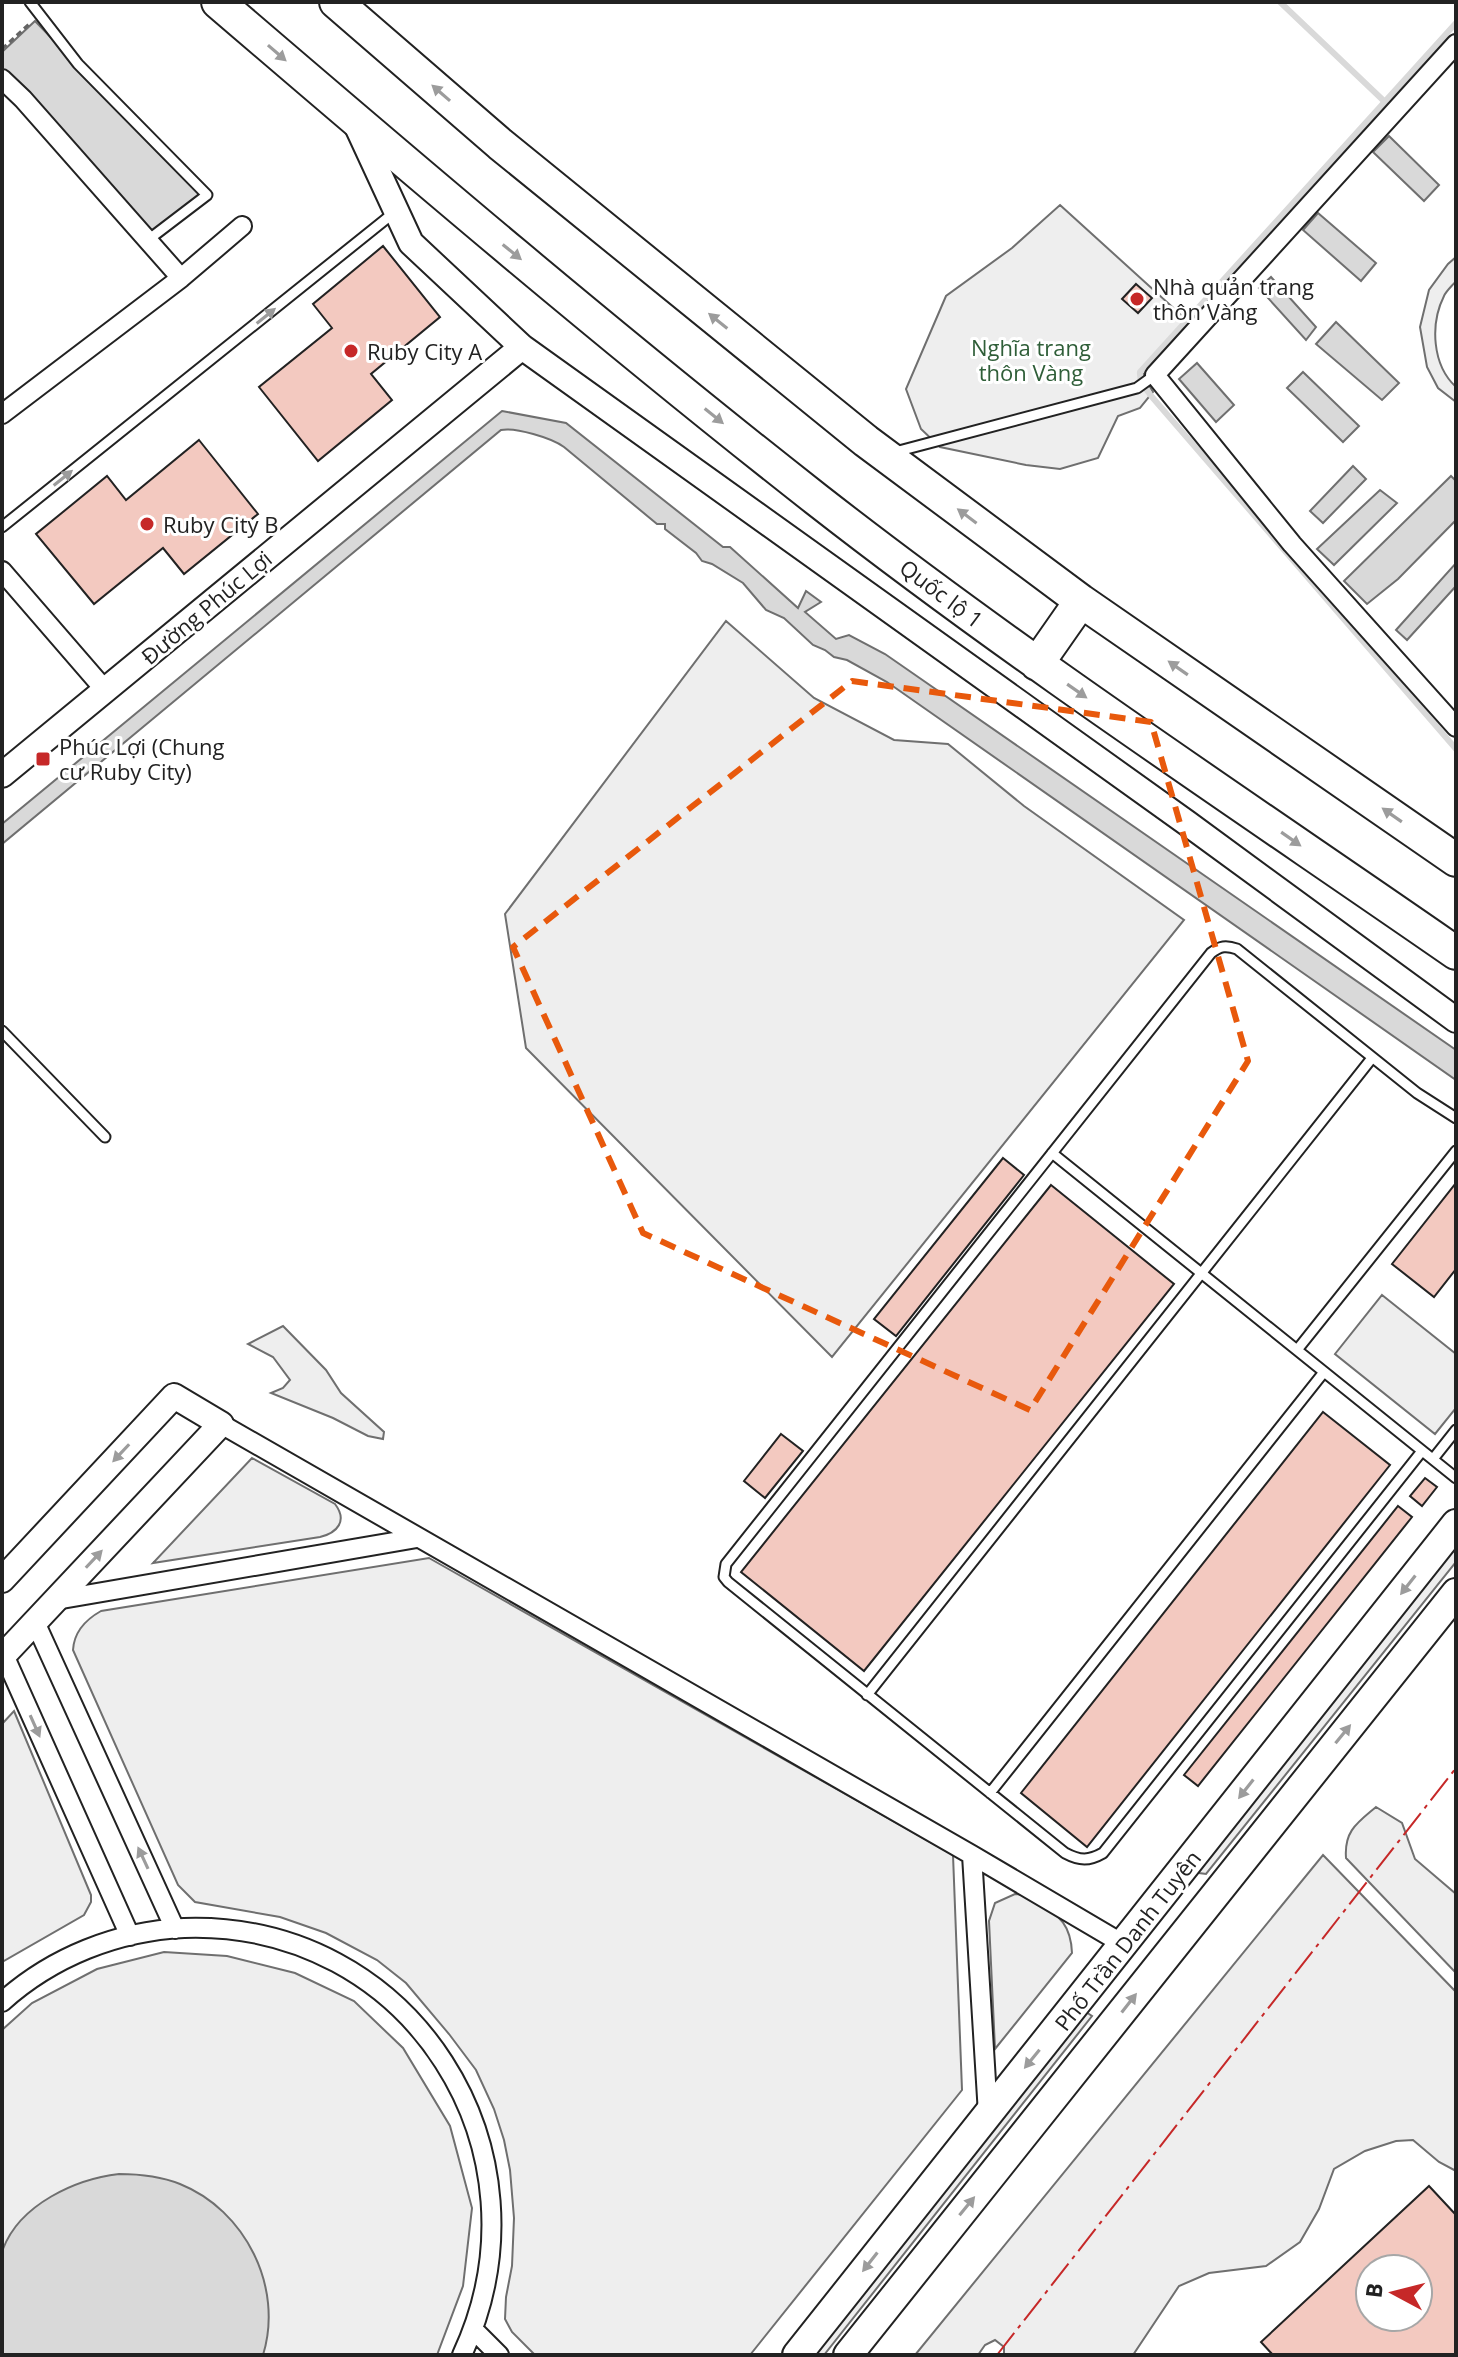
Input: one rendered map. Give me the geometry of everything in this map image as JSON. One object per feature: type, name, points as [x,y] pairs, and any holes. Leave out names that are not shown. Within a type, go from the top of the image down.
[{"type":"highway","name":"Quốc lộ 1","points":[[218,2],[451,203],[817,500],[1037,664],[1456,953]]},
{"type":"highway","points":[[336,2],[500,144],[885,455],[1081,601],[1456,860]]},
{"type":"highway","points":[[1037,664],[1081,601]]},
{"type":"main road","points":[[353,118],[411,243],[522,347],[1187,823],[1456,1020]]},
{"type":"main road","name":"Đường Phúc Lợi","points":[[2,775],[522,347]]},
{"type":"main road","points":[[2,1580],[174,1396],[221,1424],[3,1656]]},
{"type":"main road","name":"Phố Trần Danh Tuyên","points":[[797,2355],[1456,1524]]},
{"type":"main road","name":"Phố Trần Danh Tuyên","points":[[848,2355],[1456,1593]]},
{"type":"main road","points":[[1123,1944],[1157,1968]]},
{"type":"street","points":[[1456,44],[1155,375],[1292,544],[1456,727]]},
{"type":"street","points":[[2,79],[181,278]]},
{"type":"street","points":[[2,414],[181,278],[242,226]]},
{"type":"street","points":[[2,571],[105,690]]},
{"type":"street","points":[[221,1424],[1123,1944]]},
{"type":"street","points":[[56,1600],[417,1538]]},
{"type":"street","points":[[35,1622],[175,1929]]},
{"type":"street","points":[[3,1656],[130,1936]]},
{"type":"street","points":[[972,1855],[988,2114]]},
{"type":"street","points":[[2,2002],[20,1986],[63,1959],[110,1940],[175,1929],[211,1928],[261,1934],[309,1949],[354,1973],[395,2003],[429,2040],[457,2083],[478,2130],[489,2179],[493,2230],[488,2281],[474,2330],[462,2355]]},
{"type":"street","points":[[474,2330],[499,2355]]},
{"type":"lane","points":[[30,2],[78,64],[207,195],[148,240]]},
{"type":"lane","points":[[2,527],[396,211]]},
{"type":"lane","points":[[885,455],[1137,388],[1155,375]]},
{"type":"lane","points":[[1422,1451],[1103,1853],[1093,1859],[1077,1860],[1065,1853],[724,1577],[726,1564],[1218,947],[1237,949],[1417,1093],[1456,1118]]},
{"type":"lane","points":[[2,1031],[105,1137]]},
{"type":"lane","points":[[867,1695],[1372,1058]]},
{"type":"lane","points":[[1297,1350],[1456,1151]]},
{"type":"lane","points":[[1052,1153],[1456,1478]]},
{"type":"lane","points":[[990,1793],[1324,1372]]},
{"type":"lane","points":[[1433,1459],[1456,1430]]},
{"type":"path","points":[[2,49],[39,14]]},
{"type":"highlighted area","points":[[852,681],[1151,722],[1248,1061],[1030,1410],[643,1233],[513,947]]},
{"type":"green space","name":"Nghĩa trang thôn Vàng","points":[[1060,205],[1190,323],[1143,375],[1153,392],[1140,408],[1118,416],[1098,458],[1060,469],[940,447],[921,429],[906,389],[946,296],[1012,248]]},
{"type":"green space","points":[[1456,257],[1456,281],[1444,296],[1435,331],[1442,367],[1456,387],[1456,402],[1438,388],[1427,367],[1420,327],[1429,290]]},
{"type":"green space","points":[[726,621],[814,698],[894,740],[948,744],[1024,806],[1184,920],[832,1357],[526,1048],[505,914]]},
{"type":"green space","points":[[1382,1295],[1456,1354],[1456,1408],[1435,1434],[1335,1354]]},
{"type":"green space","points":[[283,1326],[326,1370],[341,1393],[384,1432],[383,1439],[368,1436],[271,1393],[283,1388],[290,1380],[273,1357],[248,1344]]},
{"type":"green space","points":[[252,1458],[335,1504],[341,1516],[336,1529],[320,1537],[153,1563]]},
{"type":"green space","points":[[1456,1545],[1456,1562],[1206,1874],[1199,1873],[1197,1869]]},
{"type":"green space","points":[[429,1558],[953,1855],[962,2090],[750,2355],[535,2355],[512,2332],[505,2319],[514,2218],[510,2170],[494,2109],[476,2070],[406,1983],[377,1960],[326,1933],[280,1917],[195,1902],[178,1885],[73,1650],[81,1627],[101,1611]]},
{"type":"green space","points":[[14,1711],[91,1895],[91,1902],[84,1915],[2,1962],[2,1724]]},
{"type":"green space","points":[[1376,1807],[1402,1823],[1415,1859],[1456,1894],[1456,1973],[1346,1858],[1350,1834]]},
{"type":"green space","points":[[1323,1855],[1456,1992],[1456,2171],[1439,2162],[1413,2140],[1396,2141],[1365,2151],[1334,2169],[1319,2209],[1300,2242],[1266,2266],[1209,2273],[1179,2286],[1133,2355],[1004,2355],[1004,2347],[995,2340],[985,2345],[978,2355],[915,2355]]},
{"type":"green space","points":[[1015,1894],[1046,1907],[1063,1922],[1072,1953],[995,2049],[989,1921],[995,1903]]},
{"type":"green space","points":[[164,1952],[227,1956],[295,1973],[354,2001],[403,2048],[450,2126],[472,2208],[463,2286],[437,2355],[2,2355],[2,2030],[32,2003],[97,1969]]},
{"type":"green space","points":[[1086,2012],[1092,2016],[824,2355],[813,2355]]},
{"type":"shaded area","points":[[35,21],[199,191],[198,196],[154,230],[147,230],[38,104],[2,70],[2,52]]},
{"type":"shaded area","points":[[1389,136],[1439,185],[1424,201],[1373,152]]},
{"type":"shaded area","points":[[1318,213],[1376,263],[1361,281],[1303,230]]},
{"type":"shaded area","points":[[1271,277],[1316,327],[1306,340],[1259,288]]},
{"type":"shaded area","points":[[1336,322],[1399,383],[1382,400],[1316,344]]},
{"type":"shaded area","points":[[1197,363],[1234,405],[1216,422],[1179,379]]},
{"type":"shaded area","points":[[1303,372],[1359,426],[1343,442],[1287,388]]},
{"type":"shaded area","points":[[502,411],[566,423],[723,547],[730,547],[798,608],[806,591],[821,602],[805,612],[836,639],[849,635],[885,654],[1456,1050],[1456,1080],[887,682],[813,645],[784,618],[766,610],[743,583],[702,561],[665,529],[665,524],[657,524],[564,447],[515,430],[501,430],[2,844],[2,824]]},
{"type":"shaded area","points":[[1353,466],[1366,479],[1323,523],[1310,511]]},
{"type":"shaded area","points":[[1451,476],[1456,481],[1456,520],[1398,579],[1367,604],[1344,581]]},
{"type":"shaded area","points":[[1380,490],[1397,503],[1334,565],[1317,549]]},
{"type":"shaded area","points":[[1456,563],[1456,586],[1407,640],[1396,630]]},
{"type":"shaded area","points":[[119,2174],[150,2176],[180,2184],[203,2196],[223,2212],[240,2232],[254,2254],[268,2303],[268,2329],[263,2355],[2,2355],[2,2256],[11,2233],[22,2219],[51,2196],[85,2182]]},
{"type":"building","name":"Ruby City A","points":[[383,246],[440,317],[371,374],[392,400],[318,461],[259,387],[332,328],[313,304]]},
{"type":"building","name":"Nhà quản trang thôn Vàng","points":[[1136,284],[1152,298],[1138,313],[1122,299]]},
{"type":"building","name":"Ruby City B","points":[[199,440],[258,514],[184,574],[163,548],[94,604],[36,534],[107,476],[126,500]]},
{"type":"building","points":[[1003,1158],[1024,1175],[896,1336],[874,1319]]},
{"type":"building","points":[[1456,1183],[1456,1269],[1434,1297],[1392,1264]]},
{"type":"building","points":[[1051,1185],[1174,1284],[864,1671],[741,1572]]},
{"type":"building","points":[[1323,1412],[1390,1465],[1087,1847],[1021,1793]]},
{"type":"building","points":[[781,1434],[803,1451],[765,1498],[744,1481]]},
{"type":"building","points":[[1425,1478],[1437,1487],[1422,1506],[1410,1496]]},
{"type":"building","points":[[1398,1506],[1412,1517],[1198,1786],[1184,1775]]},
{"type":"building","points":[[1429,2186],[1456,2215],[1456,2355],[1273,2355],[1261,2342],[1354,2256],[1354,2333],[1434,2333],[1434,2253],[1357,2253]]},
{"type":"waterway","points":[[1280,2],[1385,102]]},
{"type":"waterway","points":[[1456,23],[1140,372],[1143,385],[1152,397],[1456,749]]},
{"type":"power","points":[[997,2355],[1456,1768]]},
{"type":"place","name":"Nhà quản trang thôn Vàng","points":[[1137,299]]},
{"type":"place","name":"Ruby City A","points":[[351,351]]},
{"type":"place","name":"Ruby City B","points":[[147,524]]},
{"type":"place","name":"Phúc Lợi (Chung cư Ruby City)","points":[[43,759]]}]
